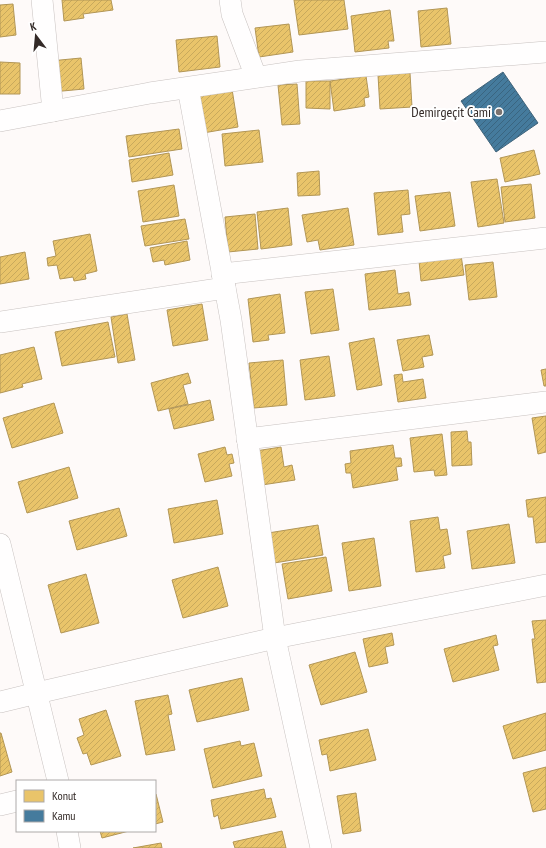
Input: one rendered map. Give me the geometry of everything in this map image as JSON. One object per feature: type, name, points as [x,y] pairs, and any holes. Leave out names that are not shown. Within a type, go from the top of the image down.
[{"type":"street","points":[[42,0],[53,111]]},
{"type":"street","points":[[230,0],[232,14],[256,77]]},
{"type":"street","points":[[0,121],[150,94],[300,71],[546,52]]},
{"type":"street","points":[[188,88],[231,320],[275,638],[322,848]]},
{"type":"street","points":[[0,322],[224,281],[546,238]]},
{"type":"street","points":[[247,439],[546,402]]},
{"type":"street","points":[[0,544],[58,780]]},
{"type":"street","points":[[0,702],[275,638],[546,585]]},
{"type":"street","points":[[0,805],[16,801]]},
{"type":"street","points":[[67,832],[70,848]]},
{"type":"building: Konut","points":[[62,0],[111,0],[113,10],[83,14],[84,18],[64,21]]},
{"type":"building: Konut","points":[[294,0],[344,0],[348,29],[299,35]]},
{"type":"building: Konut","points":[[13,4],[16,35],[0,37],[0,5]]},
{"type":"building: Konut","points":[[447,8],[451,44],[421,47],[418,11]]},
{"type":"building: Konut","points":[[390,10],[394,41],[388,41],[389,48],[355,52],[351,16]]},
{"type":"building: Konut","points":[[289,24],[293,52],[259,57],[255,28]]},
{"type":"building: Konut","points":[[217,36],[220,67],[179,72],[176,40]]},
{"type":"building: Konut","points":[[81,58],[84,89],[52,92],[50,61]]},
{"type":"building: Konut","points":[[0,62],[20,63],[20,94],[0,94]]},
{"type":"building: Konut","points":[[410,73],[412,107],[380,109],[378,75]]},
{"type":"building: Konut","points":[[366,76],[369,97],[364,98],[365,106],[334,111],[330,81]]},
{"type":"building: Konut","points":[[306,81],[330,81],[330,109],[306,108]]},
{"type":"building: Konut","points":[[297,84],[300,124],[282,125],[278,85]]},
{"type":"building: Konut","points":[[232,89],[238,127],[203,133],[197,95]]},
{"type":"building: Konut","points":[[179,129],[182,149],[129,157],[126,136]]},
{"type":"building: Konut","points":[[259,130],[263,162],[225,166],[222,134]]},
{"type":"building: Konut","points":[[534,150],[540,174],[505,182],[500,158]]},
{"type":"building: Konut","points":[[169,153],[173,175],[132,182],[129,160]]},
{"type":"building: Konut","points":[[319,171],[320,195],[298,196],[297,173]]},
{"type":"building: Konut","points":[[497,179],[504,223],[478,227],[471,182]]},
{"type":"building: Konut","points":[[531,184],[535,218],[505,222],[501,187]]},
{"type":"building: Konut","points":[[174,185],[179,216],[143,222],[138,191]]},
{"type":"building: Konut","points":[[408,190],[410,214],[401,215],[403,232],[378,235],[374,193]]},
{"type":"building: Konut","points":[[450,192],[455,226],[420,231],[415,196]]},
{"type":"building: Konut","points":[[288,208],[292,245],[261,249],[257,212]]},
{"type":"building: Konut","points":[[348,208],[354,245],[320,250],[318,240],[307,242],[302,215]]},
{"type":"building: Konut","points":[[255,214],[258,249],[228,252],[225,217]]},
{"type":"building: Konut","points":[[185,219],[189,239],[145,246],[141,226]]},
{"type":"building: Konut","points":[[90,234],[97,271],[85,274],[86,279],[74,281],[73,277],[60,279],[57,265],[48,266],[47,258],[56,256],[53,241]]},
{"type":"building: Konut","points":[[187,241],[190,260],[165,265],[164,260],[153,262],[150,248]]},
{"type":"building: Konut","points":[[25,252],[29,279],[0,284],[0,257]]},
{"type":"building: Konut","points":[[461,255],[464,275],[421,281],[419,261]]},
{"type":"building: Konut","points":[[493,262],[497,297],[469,300],[465,265]]},
{"type":"building: Konut","points":[[395,270],[398,294],[409,292],[411,305],[369,310],[365,274]]},
{"type":"building: Konut","points":[[333,289],[339,330],[311,334],[305,292]]},
{"type":"building: Konut","points":[[280,294],[285,333],[268,335],[269,340],[253,342],[248,299]]},
{"type":"building: Konut","points":[[202,304],[208,340],[173,346],[167,310]]},
{"type":"building: Konut","points":[[127,314],[135,360],[118,363],[111,317]]},
{"type":"building: Konut","points":[[108,322],[115,357],[62,366],[55,332]]},
{"type":"building: Konut","points":[[429,335],[433,355],[422,357],[424,367],[403,371],[397,340]]},
{"type":"building: Konut","points":[[374,338],[382,385],[357,390],[349,343]]},
{"type":"building: Konut","points":[[34,347],[42,379],[22,384],[23,387],[0,393],[0,355]]},
{"type":"building: Konut","points":[[329,356],[335,396],[305,400],[300,360]]},
{"type":"building: Konut","points":[[283,360],[287,405],[254,408],[249,363]]},
{"type":"building: Konut","points":[[546,369],[546,386],[544,386],[541,370]]},
{"type":"building: Konut","points":[[188,373],[191,383],[183,385],[188,404],[158,411],[151,383]]},
{"type":"building: Konut","points":[[402,374],[403,382],[423,379],[426,398],[398,402],[394,375]]},
{"type":"building: Konut","points":[[210,400],[214,420],[174,429],[169,409]]},
{"type":"building: Konut","points":[[54,403],[63,433],[12,448],[3,418]]},
{"type":"building: Konut","points":[[546,416],[546,452],[538,454],[532,418]]},
{"type":"building: Konut","points":[[467,431],[468,442],[471,442],[472,465],[452,466],[451,432]]},
{"type":"building: Konut","points":[[442,434],[447,475],[435,476],[434,470],[414,472],[410,438]]},
{"type":"building: Konut","points":[[393,445],[395,458],[401,458],[402,466],[396,467],[398,480],[353,488],[351,473],[346,473],[345,464],[351,463],[350,451]]},
{"type":"building: Konut","points":[[225,447],[227,455],[232,454],[234,463],[229,464],[232,476],[205,482],[198,454]]},
{"type":"building: Konut","points":[[281,447],[284,467],[292,465],[295,480],[255,486],[249,452]]},
{"type":"building: Konut","points":[[69,467],[78,498],[27,513],[18,482]]},
{"type":"building: Konut","points":[[546,497],[546,542],[536,543],[533,517],[528,517],[526,500]]},
{"type":"building: Konut","points":[[217,500],[223,534],[174,543],[168,509]]},
{"type":"building: Konut","points":[[119,508],[127,536],[77,550],[69,521]]},
{"type":"building: Konut","points":[[438,517],[440,530],[447,529],[451,554],[443,556],[445,568],[416,572],[410,521]]},
{"type":"building: Konut","points":[[509,524],[515,563],[472,569],[467,531]]},
{"type":"building: Konut","points":[[318,525],[323,555],[274,563],[268,533]]},
{"type":"building: Konut","points":[[374,538],[381,586],[349,591],[342,543]]},
{"type":"building: Konut","points":[[326,557],[332,591],[288,599],[282,564]]},
{"type":"building: Konut","points":[[218,567],[228,606],[183,618],[172,580]]},
{"type":"building: Konut","points":[[86,574],[99,623],[61,633],[48,585]]},
{"type":"building: Konut","points":[[546,620],[546,682],[537,683],[532,639],[535,639],[532,621]]},
{"type":"building: Konut","points":[[392,633],[394,645],[385,647],[388,663],[369,667],[363,639]]},
{"type":"building: Konut","points":[[496,635],[498,645],[493,646],[499,670],[453,682],[444,649]]},
{"type":"building: Konut","points":[[355,652],[367,692],[321,705],[309,665]]},
{"type":"building: Konut","points":[[242,678],[249,710],[197,722],[189,690]]},
{"type":"building: Konut","points":[[168,695],[172,714],[168,715],[175,750],[146,755],[135,701]]},
{"type":"building: Konut","points":[[106,710],[121,756],[91,765],[87,753],[83,754],[77,738],[84,735],[79,719]]},
{"type":"building: Konut","points":[[546,713],[546,750],[513,759],[503,726]]},
{"type":"building: Konut","points":[[368,729],[376,760],[330,771],[327,754],[322,755],[319,740]]},
{"type":"building: Konut","points":[[0,733],[12,772],[0,776]]},
{"type":"building: Konut","points":[[240,741],[241,746],[254,743],[262,776],[213,788],[204,749]]},
{"type":"building: Konut","points":[[546,767],[546,809],[533,812],[523,773]]},
{"type":"building: Konut","points":[[264,789],[266,799],[271,798],[276,817],[221,829],[218,815],[214,817],[211,800]]},
{"type":"building: Konut","points":[[356,793],[361,831],[343,834],[337,796]]},
{"type":"building: Konut","points":[[156,794],[163,822],[156,824]]},
{"type":"building: Konut","points":[[282,831],[286,848],[235,848],[233,842]]},
{"type":"building: Konut","points":[[100,832],[125,832],[102,838]]},
{"type":"building: Konut","points":[[161,843],[162,848],[133,848]]},
{"type":"building: Kamu","name":"Demirgeçit Cami","points":[[503,72],[538,123],[496,152],[461,101]]},
{"type":"place","name":"Demirgeçit Cami","points":[[499,112]]}]
